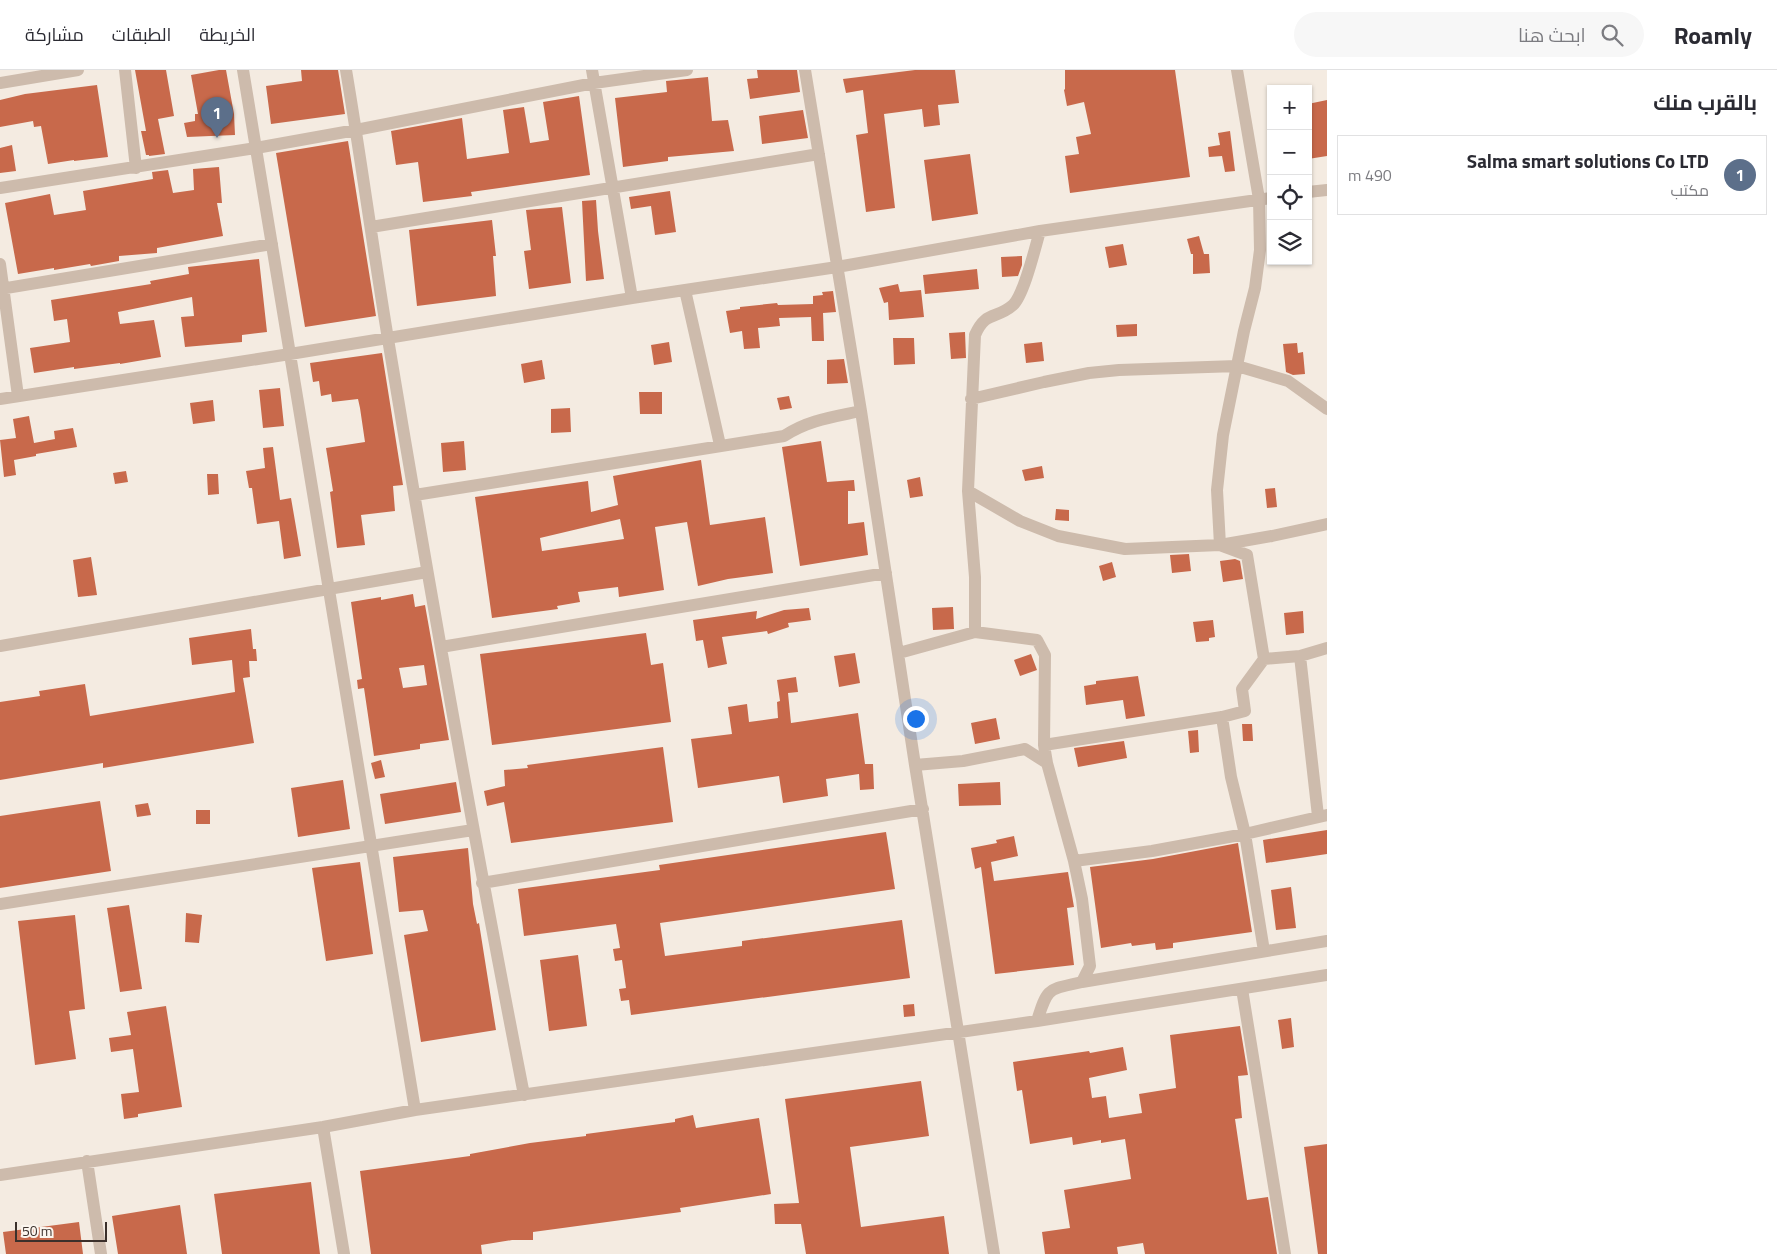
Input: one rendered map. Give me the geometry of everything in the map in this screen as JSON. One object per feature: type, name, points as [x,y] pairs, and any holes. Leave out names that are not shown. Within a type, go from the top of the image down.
[{"type":"street","points":[[0,83],[78,70]]},
{"type":"street","points":[[125,70],[136,168]]},
{"type":"street","points":[[243,70],[415,1110]]},
{"type":"street","points":[[346,70],[427,572],[482,883],[524,1096]]},
{"type":"street","points":[[592,70],[632,298]]},
{"type":"street","points":[[0,188],[256,148],[594,83],[687,70]]},
{"type":"street","points":[[805,70],[861,411],[994,1254]]},
{"type":"street","points":[[1220,545],[1217,490],[1223,435],[1255,288],[1265,199],[1237,70]]},
{"type":"street","points":[[371,227],[819,154]]},
{"type":"street","points":[[1312,192],[1327,190]]},
{"type":"street","points":[[0,400],[632,298],[837,267],[1040,232],[1265,199]]},
{"type":"street","points":[[974,632],[975,576],[968,491],[974,335],[980,323],[1014,304],[1021,292],[1040,232]]},
{"type":"street","points":[[2,289],[272,244]]},
{"type":"street","points":[[0,264],[18,396]]},
{"type":"street","points":[[685,290],[720,445]]},
{"type":"street","points":[[971,399],[1089,373],[1119,370],[1237,366],[1288,381],[1327,409]]},
{"type":"street","points":[[416,495],[784,436],[800,426],[861,411]]},
{"type":"street","points":[[968,491],[1020,521],[1058,536],[1124,549],[1220,545],[1327,524]]},
{"type":"street","points":[[1044,746],[1222,718],[1245,711],[1242,690],[1264,659],[1247,555],[1220,545]]},
{"type":"street","points":[[0,646],[427,572]]},
{"type":"street","points":[[441,648],[886,573]]},
{"type":"street","points":[[899,653],[974,632],[1037,640],[1044,655],[1044,746],[1046,763],[1074,862],[1082,899],[1090,966],[1082,982]]},
{"type":"street","points":[[1264,659],[1300,656],[1327,648]]},
{"type":"street","points":[[1074,862],[1152,851],[1245,834],[1322,816],[1300,656]]},
{"type":"street","points":[[1222,718],[1232,777],[1245,834],[1264,951]]},
{"type":"street","points":[[916,765],[963,761],[1025,749],[1046,763]]},
{"type":"street","points":[[482,883],[923,809]]},
{"type":"street","points":[[0,904],[473,830]]},
{"type":"street","points":[[1037,1021],[1046,994],[1053,989],[1082,982],[1327,941]]},
{"type":"street","points":[[0,1175],[323,1127],[415,1110],[524,1096],[1037,1021],[1327,976]]},
{"type":"street","points":[[1242,989],[1285,1254]]},
{"type":"street","points":[[323,1127],[344,1254]]},
{"type":"street","points":[[87,1161],[101,1254]]},
{"type":"building","points":[[135,70],[166,70],[174,116],[158,119],[165,154],[146,155],[141,131],[146,131]]},
{"type":"building","points":[[226,70],[234,114],[235,135],[187,137],[184,123],[195,121],[195,114],[198,114],[191,75]]},
{"type":"building","points":[[301,70],[338,70],[345,114],[271,124],[266,86],[302,81]]},
{"type":"building","points":[[757,70],[797,70],[800,92],[750,99],[747,79],[758,78]]},
{"type":"building","points":[[915,70],[955,70],[959,103],[938,105],[940,125],[924,127],[922,109],[884,114],[895,208],[866,212],[856,135],[868,133],[863,90],[846,93],[843,79]]},
{"type":"building","points":[[1065,70],[1175,70],[1190,177],[1070,193],[1065,156],[1079,154],[1076,137],[1091,134],[1084,102],[1067,106],[1064,90]]},
{"type":"building","points":[[708,77],[712,121],[728,120],[734,151],[668,157],[668,161],[623,167],[615,98],[667,92],[666,81]]},
{"type":"building","points":[[97,85],[108,157],[48,164],[41,126],[34,127],[33,121],[0,127],[0,100],[25,94]]},
{"type":"building","points":[[579,96],[590,175],[471,192],[472,196],[423,202],[418,162],[396,165],[391,131],[462,118],[467,159],[509,153],[503,110],[524,107],[530,143],[549,140],[543,102]]},
{"type":"building","points":[[1327,100],[1327,156],[1312,158],[1312,130],[1312,103]]},
{"type":"building","points":[[803,110],[808,138],[762,144],[759,116]]},
{"type":"building","points":[[1230,131],[1235,171],[1225,172],[1222,156],[1209,157],[1208,147],[1220,145],[1218,133]]},
{"type":"building","points":[[348,141],[376,316],[305,327],[276,153]]},
{"type":"building","points":[[12,145],[16,171],[0,173],[0,148]]},
{"type":"building","points":[[970,154],[978,214],[932,221],[924,160]]},
{"type":"building","points":[[219,167],[222,203],[217,203],[223,236],[157,248],[157,253],[119,256],[119,261],[18,274],[5,203],[50,194],[54,215],[86,210],[83,191],[153,179],[152,172],[168,170],[173,193],[194,190],[193,169]]},
{"type":"building","points":[[670,191],[676,232],[655,235],[651,206],[631,209],[629,197]]},
{"type":"building","points":[[596,200],[604,279],[586,281],[582,201]]},
{"type":"building","points":[[562,207],[571,283],[529,289],[524,251],[531,250],[526,210]]},
{"type":"building","points":[[492,220],[496,256],[493,256],[496,296],[417,306],[409,230]]},
{"type":"building","points":[[1199,236],[1204,254],[1209,254],[1210,273],[1193,274],[1193,254],[1191,254],[1187,239]]},
{"type":"building","points":[[1123,244],[1127,265],[1109,268],[1105,247]]},
{"type":"building","points":[[1022,256],[1022,265],[1018,276],[1002,277],[1001,257]]},
{"type":"building","points":[[259,259],[267,332],[242,335],[242,342],[185,347],[181,317],[194,316],[192,297],[118,312],[120,324],[154,320],[161,357],[120,364],[74,369],[74,367],[34,373],[30,348],[70,342],[67,319],[54,321],[51,300],[151,284],[150,281],[189,274],[188,267]]},
{"type":"building","points":[[977,269],[979,289],[925,294],[923,275]]},
{"type":"building","points":[[898,284],[900,292],[921,290],[924,317],[889,320],[888,302],[884,303],[879,288]]},
{"type":"building","points":[[833,291],[836,312],[823,313],[824,341],[812,341],[811,317],[779,318],[780,326],[758,328],[760,348],[744,349],[742,331],[730,333],[726,311],[740,309],[740,307],[777,303],[778,305],[813,304],[813,296],[823,295],[822,292]]},
{"type":"building","points":[[1137,324],[1137,336],[1117,337],[1116,325]]},
{"type":"building","points":[[965,332],[966,358],[951,359],[949,333]]},
{"type":"building","points":[[893,338],[914,338],[915,364],[894,365]]},
{"type":"building","points":[[669,342],[672,362],[654,365],[651,345]]},
{"type":"building","points":[[1042,342],[1044,361],[1026,363],[1024,344]]},
{"type":"building","points":[[1297,343],[1298,353],[1303,352],[1305,374],[1293,375],[1286,372],[1283,344]]},
{"type":"building","points":[[382,353],[403,485],[393,486],[395,511],[361,515],[365,545],[337,548],[330,492],[333,491],[326,448],[365,442],[358,399],[332,402],[331,394],[321,396],[319,381],[313,382],[310,363]]},
{"type":"building","points":[[844,359],[848,383],[827,384],[827,360]]},
{"type":"building","points":[[542,360],[545,379],[524,383],[521,364]]},
{"type":"building","points":[[280,388],[284,426],[263,428],[259,390]]},
{"type":"building","points":[[639,392],[662,392],[662,414],[640,414]]},
{"type":"building","points":[[789,396],[792,408],[780,410],[777,398]]},
{"type":"building","points":[[213,400],[215,421],[193,424],[190,403]]},
{"type":"building","points":[[570,408],[571,432],[551,433],[551,409]]},
{"type":"building","points":[[29,416],[34,443],[55,439],[54,431],[73,428],[77,447],[14,460],[16,475],[4,477],[0,440],[16,438],[13,419]]},
{"type":"building","points":[[464,441],[466,470],[443,472],[441,443]]},
{"type":"building","points":[[821,441],[827,482],[854,480],[855,491],[848,491],[848,524],[864,522],[868,555],[800,566],[782,447]]},
{"type":"building","points":[[273,447],[280,500],[291,498],[301,556],[284,559],[279,521],[257,524],[252,488],[249,488],[246,471],[265,468],[263,448]]},
{"type":"building","points":[[701,460],[710,525],[765,517],[773,573],[728,579],[698,586],[687,522],[655,527],[664,590],[619,597],[618,587],[578,592],[580,602],[557,606],[558,609],[492,618],[475,497],[588,481],[591,512],[618,505],[613,476]],"holes":[[[620,519],[624,539],[542,551],[540,538]]]},
{"type":"building","points":[[1042,466],[1044,478],[1025,481],[1022,470]]},
{"type":"building","points":[[126,471],[128,482],[115,484],[113,473]]},
{"type":"building","points":[[207,474],[218,474],[219,494],[208,495]]},
{"type":"building","points":[[920,477],[923,496],[910,498],[907,480]]},
{"type":"building","points":[[1275,488],[1277,507],[1267,508],[1265,489]]},
{"type":"building","points":[[1056,509],[1069,510],[1069,521],[1055,520]]},
{"type":"building","points":[[1189,554],[1191,571],[1172,573],[1170,555]]},
{"type":"building","points":[[91,557],[97,595],[78,597],[73,560]]},
{"type":"building","points":[[1235,559],[1240,561],[1243,579],[1223,582],[1220,561]]},
{"type":"building","points":[[1112,562],[1116,577],[1103,581],[1099,566]]},
{"type":"building","points":[[413,594],[415,607],[425,605],[449,740],[420,744],[420,749],[374,756],[364,688],[358,689],[357,680],[362,679],[351,602],[381,597],[381,600]],"holes":[[[424,665],[427,685],[403,688],[399,668]]]},
{"type":"building","points":[[953,607],[954,629],[933,630],[932,608]]},
{"type":"building","points":[[809,608],[811,620],[788,623],[789,627],[768,634],[767,631],[722,637],[727,664],[708,668],[703,640],[696,641],[693,620],[757,611],[756,619],[784,610]]},
{"type":"building","points":[[1303,611],[1304,633],[1286,635],[1284,613]]},
{"type":"building","points":[[1213,620],[1215,637],[1209,638],[1209,641],[1196,642],[1193,622]]},
{"type":"building","points":[[251,629],[253,649],[256,649],[257,661],[249,661],[250,677],[243,678],[254,743],[103,768],[103,763],[0,780],[0,702],[40,696],[39,691],[85,684],[90,716],[235,692],[232,660],[192,665],[189,638]]},
{"type":"building","points":[[646,633],[651,665],[663,663],[671,722],[492,745],[480,654]]},
{"type":"building","points":[[855,653],[860,683],[839,687],[834,656]]},
{"type":"building","points":[[1031,654],[1037,670],[1020,676],[1014,660]]},
{"type":"building","points":[[1138,676],[1145,716],[1126,719],[1123,700],[1086,705],[1084,686],[1096,684],[1096,681]]},
{"type":"building","points":[[796,677],[798,692],[788,693],[791,723],[858,713],[865,764],[873,764],[874,789],[860,790],[859,774],[826,779],[828,796],[783,803],[779,776],[698,788],[691,739],[732,734],[728,707],[747,704],[749,722],[778,718],[777,702],[780,701],[777,680]]},
{"type":"building","points":[[996,718],[1000,739],[975,744],[971,723]]},
{"type":"building","points":[[1242,724],[1252,724],[1253,741],[1243,741]]},
{"type":"building","points":[[1198,730],[1199,752],[1190,753],[1188,731]]},
{"type":"building","points":[[1124,741],[1127,758],[1078,767],[1074,748]]},
{"type":"building","points":[[663,747],[673,822],[511,843],[504,802],[487,806],[484,791],[505,786],[504,770],[528,768],[527,765]]},
{"type":"building","points":[[381,760],[385,777],[375,779],[371,763]]},
{"type":"building","points":[[343,780],[350,829],[298,837],[291,788]]},
{"type":"building","points":[[456,782],[461,812],[385,824],[380,794]]},
{"type":"building","points":[[1000,782],[1001,805],[959,806],[958,784]]},
{"type":"building","points":[[100,801],[111,871],[0,888],[0,816]]},
{"type":"building","points":[[148,803],[151,815],[137,817],[135,805]]},
{"type":"building","points":[[196,810],[210,810],[210,824],[196,824]]},
{"type":"building","points":[[1327,830],[1327,854],[1266,863],[1263,840]]},
{"type":"building","points":[[886,832],[895,889],[660,923],[665,956],[742,946],[742,941],[902,920],[910,978],[631,1015],[629,1000],[621,1001],[619,989],[626,988],[622,960],[615,961],[613,949],[620,948],[616,924],[524,936],[518,889],[660,870],[659,865]]},
{"type":"building","points":[[1014,836],[1018,856],[991,862],[994,881],[1068,872],[1074,907],[1067,908],[1074,965],[995,974],[981,867],[975,869],[971,848],[997,843],[996,840]]},
{"type":"building","points":[[1238,843],[1252,932],[1173,943],[1173,948],[1156,950],[1155,943],[1132,946],[1131,943],[1101,948],[1090,867],[1153,859]]},
{"type":"building","points":[[468,848],[473,904],[477,924],[479,923],[496,1030],[421,1042],[404,935],[428,931],[423,910],[399,912],[393,857]]},
{"type":"building","points":[[360,862],[373,954],[326,961],[312,868]]},
{"type":"building","points":[[1291,887],[1296,928],[1276,930],[1271,890]]},
{"type":"building","points":[[129,905],[142,989],[120,992],[107,908]]},
{"type":"building","points":[[186,913],[202,915],[199,943],[185,942]]},
{"type":"building","points":[[75,915],[85,1009],[69,1011],[76,1059],[35,1065],[18,921]]},
{"type":"building","points":[[578,955],[587,1026],[549,1031],[540,960]]},
{"type":"building","points":[[914,1004],[915,1016],[904,1017],[903,1005]]},
{"type":"building","points":[[166,1006],[182,1107],[138,1114],[138,1117],[124,1119],[121,1094],[139,1092],[133,1049],[111,1052],[109,1038],[131,1035],[127,1012]]},
{"type":"building","points":[[1291,1018],[1294,1047],[1282,1049],[1278,1020]]},
{"type":"building","points":[[1240,1026],[1248,1075],[1238,1076],[1242,1118],[1235,1119],[1247,1200],[1268,1197],[1277,1254],[1145,1254],[1143,1243],[1117,1247],[1118,1254],[1045,1254],[1042,1232],[1070,1228],[1064,1190],[1131,1179],[1125,1139],[1101,1143],[1101,1140],[1073,1145],[1072,1137],[1030,1144],[1022,1090],[1017,1091],[1013,1062],[1123,1047],[1127,1070],[1089,1078],[1092,1098],[1106,1096],[1109,1118],[1142,1113],[1139,1094],[1176,1088],[1170,1035]]},
{"type":"building","points":[[921,1081],[929,1136],[850,1147],[861,1227],[944,1216],[949,1254],[806,1254],[801,1224],[775,1224],[774,1204],[799,1203],[785,1099]]},
{"type":"building","points":[[693,1115],[696,1128],[759,1118],[771,1194],[680,1208],[681,1212],[533,1232],[533,1240],[512,1240],[481,1245],[482,1254],[371,1254],[360,1171],[470,1156],[470,1154],[530,1143],[675,1122],[675,1119]]},
{"type":"building","points":[[1327,1144],[1327,1254],[1318,1254],[1304,1147]]},
{"type":"building","points":[[311,1182],[320,1254],[222,1254],[214,1194]]},
{"type":"building","points":[[180,1205],[187,1254],[118,1254],[112,1216]]},
{"type":"building","points":[[79,1222],[83,1254],[6,1254],[3,1232]]},
{"type":"place","name":"Salma smart solutions Co LTD","points":[[217,138]]}]
